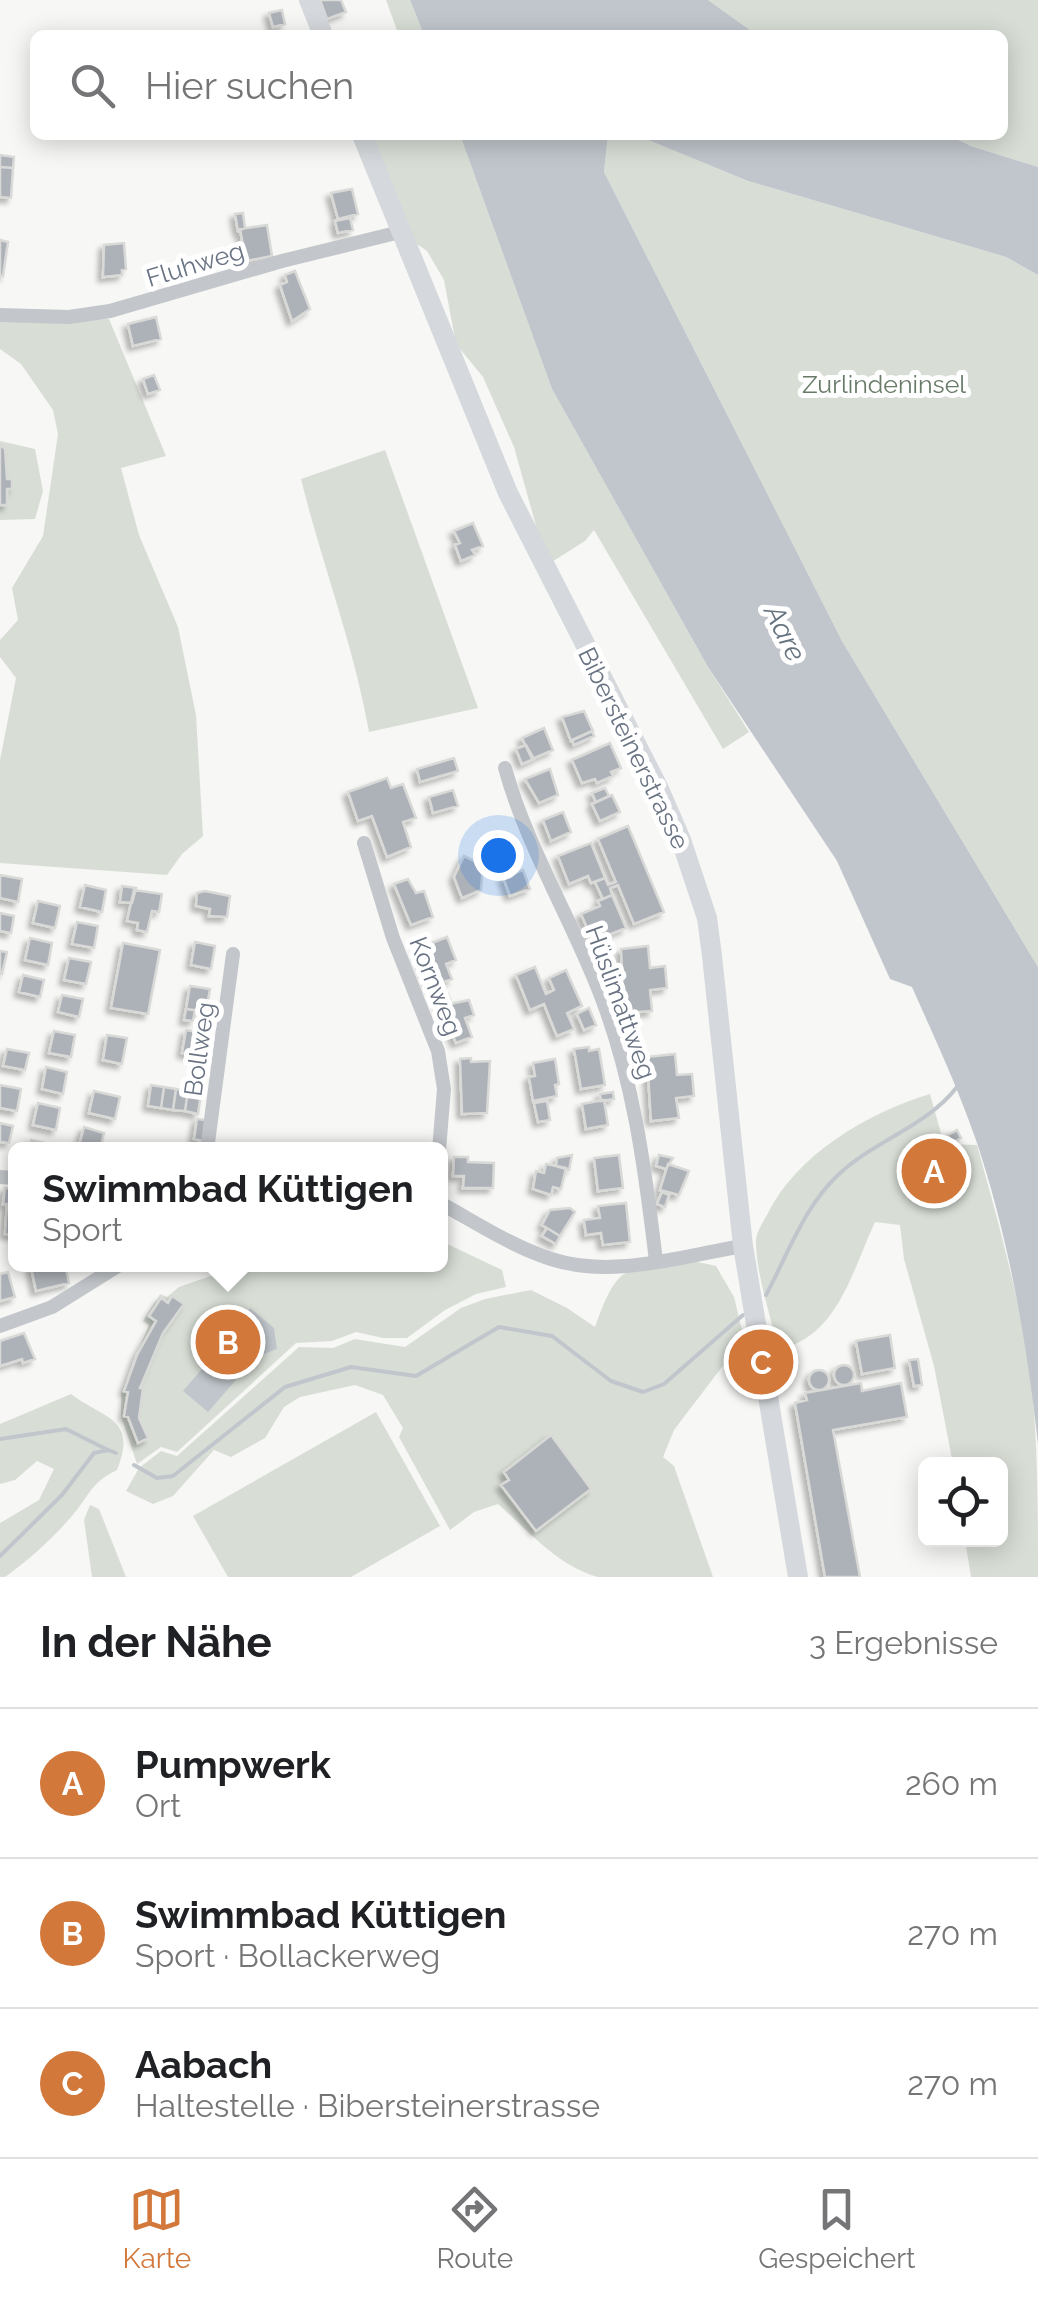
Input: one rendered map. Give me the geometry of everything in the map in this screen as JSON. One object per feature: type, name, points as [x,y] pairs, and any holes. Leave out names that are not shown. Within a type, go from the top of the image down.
[{"type":"main road","points":[[309,0],[321,30]]},
{"type":"main road","name":"Bibersteinerstrasse","points":[[364,140],[508,492],[659,789],[707,918],[743,1246],[798,1577]]},
{"type":"street","name":"Fluhweg","points":[[0,315],[70,317],[110,312],[400,232]]},
{"type":"street","name":"Hüslimattweg","points":[[506,768],[536,851],[598,987],[631,1088],[656,1262]]},
{"type":"street","name":"Kornweg","points":[[364,843],[393,938],[438,1051],[444,1089],[440,1142]]},
{"type":"street","name":"Bollweg","points":[[208,1142],[233,954]]},
{"type":"street","points":[[448,1208],[517,1246],[556,1261],[600,1266],[656,1262],[743,1246]]},
{"type":"street","points":[[0,1326],[52,1307],[108,1272]]},
{"type":"green space","points":[[386,0],[410,0],[422,30],[397,30]]},
{"type":"green space","points":[[708,0],[1038,0],[1038,167],[958,140],[1008,140],[1008,30],[750,30]]},
{"type":"green space","points":[[370,140],[462,140],[552,389],[708,667],[749,732],[723,749],[594,530],[585,541],[547,565],[514,447],[483,377],[456,344],[444,280],[427,251],[411,240]]},
{"type":"green space","name":"Zurlindeninsel","points":[[607,140],[648,140],[748,181],[1006,257],[1038,275],[1038,967],[842,641],[604,172]]},
{"type":"green space","points":[[109,319],[166,456],[121,468],[139,535],[178,627],[196,715],[203,836],[182,854],[167,875],[0,863],[0,760],[16,678],[0,657],[0,640],[18,620],[12,588],[43,536],[58,434],[53,410],[21,364],[0,349],[0,322]]},
{"type":"green space","points":[[0,441],[35,449],[43,491],[35,519],[0,520]]},
{"type":"green space","points":[[385,450],[478,708],[369,732],[355,668],[301,479]]},
{"type":"green space","points":[[930,1094],[944,1144],[977,1145],[1015,1290],[1031,1378],[1038,1577],[971,1577],[966,1547],[1008,1547],[1008,1457],[952,1457],[934,1366],[904,1259],[900,1225],[875,1222],[829,1317],[798,1343],[778,1349],[757,1257],[758,1233],[780,1193],[815,1155],[858,1125]]},
{"type":"green space","points":[[448,1244],[502,1270],[506,1287],[476,1294],[445,1310],[407,1338],[356,1332],[332,1341],[296,1343],[177,1452],[161,1447],[137,1464],[121,1416],[121,1393],[149,1325],[143,1321],[160,1294],[167,1297],[179,1287],[222,1272],[448,1272]]},
{"type":"green space","points":[[680,1258],[716,1266],[734,1297],[744,1338],[674,1430],[663,1457],[674,1466],[713,1577],[598,1577],[583,1572],[556,1556],[498,1504],[474,1512],[450,1530],[399,1437],[403,1428],[383,1395],[355,1385],[300,1397],[284,1407],[265,1438],[231,1457],[214,1450],[173,1496],[153,1504],[126,1491],[139,1468],[161,1451],[177,1456],[299,1347],[333,1348],[355,1339],[405,1347],[461,1308],[531,1290],[595,1327],[608,1294],[622,1275],[644,1265]]},
{"type":"green space","points":[[71,1394],[106,1415],[120,1430],[123,1440],[117,1470],[95,1485],[72,1516],[40,1548],[0,1577],[0,1523],[39,1500],[54,1469],[37,1461],[15,1480],[0,1484],[0,1424]]},
{"type":"green space","points":[[376,1412],[440,1526],[351,1577],[228,1577],[193,1516]]},
{"type":"green space","points":[[90,1505],[99,1509],[126,1577],[92,1577],[84,1520]]},
{"type":"water","points":[[410,0],[708,0],[750,30],[422,30]]},
{"type":"water","name":"Aare","points":[[462,140],[607,140],[604,172],[842,641],[1038,967],[1038,1444],[1022,1330],[998,1216],[977,1143],[912,987],[890,979],[837,861],[708,667],[552,389]]},
{"type":"water","points":[[648,140],[958,140],[1038,167],[1038,275],[1006,257],[748,181]]},
{"type":"water","points":[[229,1305],[247,1312],[250,1308],[274,1328],[277,1349],[256,1357],[208,1412],[183,1391],[208,1362],[198,1345]]},
{"type":"building","points":[[320,0],[341,0],[346,12],[327,19]]},
{"type":"building","points":[[282,10],[285,24],[273,27],[269,13]]},
{"type":"building","points":[[0,155],[14,157],[13,168],[0,167]]},
{"type":"building","points":[[0,167],[13,168],[11,198],[0,197]]},
{"type":"building","points":[[352,189],[358,214],[338,219],[331,193]]},
{"type":"building","points":[[243,213],[245,228],[238,231],[235,214]]},
{"type":"building","points":[[350,218],[353,230],[338,233],[335,221]]},
{"type":"building","points":[[267,225],[272,256],[246,261],[240,229]]},
{"type":"building","points":[[0,240],[8,242],[3,276],[0,275]]},
{"type":"building","points":[[124,243],[126,269],[122,275],[103,277],[104,245]]},
{"type":"building","points":[[295,271],[310,309],[292,321],[280,285],[287,282],[285,275]]},
{"type":"building","points":[[156,317],[161,339],[133,346],[128,324]]},
{"type":"building","points":[[154,375],[160,390],[148,394],[143,379]]},
{"type":"building","points":[[0,444],[5,449],[7,479],[12,479],[12,489],[7,489],[7,505],[0,505]]},
{"type":"building","points":[[473,523],[483,546],[461,561],[455,545],[460,543],[454,531]]},
{"type":"building","points":[[584,711],[593,731],[571,741],[562,717]]},
{"type":"building","points":[[544,728],[553,750],[532,759],[522,738]]},
{"type":"building","points":[[592,731],[594,736],[574,745],[572,740]]},
{"type":"building","points":[[610,743],[621,768],[597,783],[595,779],[582,783],[572,760]]},
{"type":"building","points":[[526,745],[534,759],[522,764],[516,749]]},
{"type":"building","points":[[454,758],[458,771],[420,782],[417,769]]},
{"type":"building","points":[[550,769],[558,795],[539,803],[525,779]]},
{"type":"building","points":[[387,778],[391,788],[403,784],[416,818],[403,822],[411,847],[387,857],[372,816],[358,821],[348,792]]},
{"type":"building","points":[[605,788],[609,796],[596,802],[592,793]]},
{"type":"building","points":[[453,790],[458,806],[433,813],[429,797]]},
{"type":"building","points":[[612,795],[620,812],[600,821],[592,804]]},
{"type":"building","points":[[563,812],[571,832],[551,841],[543,820]]},
{"type":"building","points":[[628,826],[664,912],[634,924],[618,885],[610,888],[612,895],[603,899],[595,882],[605,878],[608,885],[616,882],[598,839]]},
{"type":"building","points":[[511,842],[517,859],[494,865],[490,853]]},
{"type":"building","points":[[591,843],[605,878],[591,883],[588,876],[569,884],[558,856]]},
{"type":"building","points":[[464,856],[483,865],[481,890],[462,898],[454,877]]},
{"type":"building","points":[[523,870],[530,889],[510,896],[503,877]]},
{"type":"building","points":[[0,875],[22,879],[18,902],[0,898]]},
{"type":"building","points":[[408,879],[416,893],[424,891],[433,917],[411,925],[394,884]]},
{"type":"building","points":[[85,885],[106,890],[102,912],[80,907]]},
{"type":"building","points":[[122,886],[136,888],[132,903],[120,902]]},
{"type":"building","points":[[134,890],[162,894],[159,912],[152,911],[147,932],[137,930],[138,923],[127,921]]},
{"type":"building","points":[[197,893],[230,896],[227,917],[209,916],[210,909],[196,906]]},
{"type":"building","points":[[612,895],[626,928],[593,941],[581,914],[600,906],[598,901]]},
{"type":"building","points":[[38,901],[60,906],[55,928],[33,923]]},
{"type":"building","points":[[0,913],[14,916],[11,933],[0,931]]},
{"type":"building","points":[[77,922],[98,926],[94,948],[72,944]]},
{"type":"building","points":[[447,937],[456,960],[446,964],[452,979],[430,987],[417,949]]},
{"type":"building","points":[[30,938],[52,943],[48,965],[25,960]]},
{"type":"building","points":[[195,942],[215,946],[211,969],[191,965]]},
{"type":"building","points":[[123,943],[160,950],[148,1014],[111,1008]]},
{"type":"building","points":[[648,946],[650,968],[665,966],[667,988],[650,990],[652,1011],[624,1013],[621,949]]},
{"type":"building","points":[[0,951],[7,952],[2,974],[0,974]]},
{"type":"building","points":[[69,958],[91,962],[86,984],[64,980]]},
{"type":"building","points":[[535,967],[546,994],[554,990],[549,978],[566,970],[582,1006],[567,1013],[574,1029],[557,1036],[544,1004],[530,1010],[516,975]]},
{"type":"building","points":[[23,975],[44,980],[40,997],[19,992]]},
{"type":"building","points":[[190,986],[210,989],[206,1012],[186,1009]]},
{"type":"building","points":[[448,994],[451,1002],[440,1006],[437,998]]},
{"type":"building","points":[[62,995],[83,999],[79,1017],[58,1012]]},
{"type":"building","points":[[469,1000],[474,1015],[465,1018],[472,1037],[456,1043],[440,1006]]},
{"type":"building","points":[[589,1008],[596,1025],[584,1030],[577,1014]]},
{"type":"building","points":[[186,1009],[195,1010],[193,1021],[184,1020]]},
{"type":"building","points":[[186,1030],[206,1033],[202,1056],[182,1053]]},
{"type":"building","points":[[54,1031],[75,1035],[71,1057],[49,1053]]},
{"type":"building","points":[[107,1035],[127,1038],[122,1064],[103,1060]]},
{"type":"building","points":[[589,1047],[589,1051],[599,1049],[605,1085],[581,1089],[574,1049]]},
{"type":"building","points":[[7,1049],[29,1053],[25,1070],[3,1066]]},
{"type":"building","points":[[675,1054],[677,1075],[692,1074],[694,1096],[676,1098],[679,1118],[651,1121],[647,1057]]},
{"type":"building","points":[[471,1058],[471,1062],[490,1061],[487,1113],[462,1114],[460,1059]]},
{"type":"building","points":[[555,1059],[557,1096],[533,1101],[529,1077],[535,1076],[533,1063]]},
{"type":"building","points":[[46,1067],[67,1072],[63,1094],[42,1089]]},
{"type":"building","points":[[0,1085],[21,1089],[17,1111],[0,1108]]},
{"type":"building","points":[[151,1085],[164,1087],[161,1108],[148,1106]]},
{"type":"building","points":[[164,1087],[176,1089],[173,1110],[161,1108]]},
{"type":"building","points":[[176,1089],[188,1091],[185,1111],[173,1110]]},
{"type":"building","points":[[94,1091],[120,1097],[115,1119],[89,1113]]},
{"type":"building","points":[[188,1091],[201,1093],[198,1114],[185,1111]]},
{"type":"building","points":[[613,1092],[614,1099],[601,1101],[600,1094]]},
{"type":"building","points":[[604,1100],[608,1125],[586,1129],[582,1104]]},
{"type":"building","points":[[547,1101],[550,1120],[538,1122],[534,1103]]},
{"type":"building","points":[[38,1103],[60,1108],[56,1130],[33,1125]]},
{"type":"building","points":[[197,1119],[206,1120],[203,1141],[194,1139]]},
{"type":"building","points":[[0,1123],[13,1126],[9,1142],[0,1142]]},
{"type":"building","points":[[84,1127],[104,1133],[102,1142],[80,1142]]},
{"type":"building","points":[[957,1130],[961,1138],[952,1143],[948,1135]]},
{"type":"building","points":[[572,1155],[569,1170],[556,1166],[557,1158]]},
{"type":"building","points":[[619,1155],[623,1188],[598,1191],[594,1158]]},
{"type":"building","points":[[659,1155],[673,1158],[666,1169],[656,1166]]},
{"type":"building","points":[[454,1157],[494,1163],[493,1188],[463,1188],[464,1176],[453,1176]]},
{"type":"building","points":[[939,1162],[943,1177],[929,1180],[925,1166]]},
{"type":"building","points":[[546,1164],[566,1168],[561,1189],[553,1187],[551,1195],[533,1189],[536,1171],[544,1173]]},
{"type":"building","points":[[668,1164],[689,1171],[679,1195],[660,1190]]},
{"type":"building","points":[[5,1188],[8,1188],[8,1204],[3,1204]]},
{"type":"building","points":[[662,1192],[669,1195],[665,1207],[657,1204]]},
{"type":"building","points":[[626,1203],[630,1242],[603,1245],[601,1233],[586,1235],[584,1220],[600,1218],[598,1206]]},
{"type":"building","points":[[570,1208],[575,1212],[560,1236],[542,1225],[550,1210]]},
{"type":"building","points":[[547,1228],[560,1236],[556,1244],[542,1236]]},
{"type":"building","points":[[8,1272],[15,1297],[0,1301],[0,1274]]},
{"type":"building","points":[[32,1272],[67,1272],[69,1283],[36,1291]]},
{"type":"building","points":[[172,1296],[184,1304],[163,1333],[140,1388],[139,1418],[148,1438],[138,1443],[128,1417],[124,1416],[128,1392],[124,1391],[137,1355],[156,1321],[149,1316],[161,1298],[168,1303]]},
{"type":"building","points":[[24,1333],[35,1359],[0,1366],[0,1341]]},
{"type":"building","points":[[890,1335],[895,1368],[862,1374],[856,1341]]},
{"type":"building","points":[[918,1359],[922,1385],[914,1386],[909,1360]]},
{"type":"building","points":[[840,1365],[848,1365],[854,1375],[848,1385],[840,1385],[834,1379],[834,1371]]},
{"type":"building","points":[[819,1370],[829,1380],[819,1390],[809,1380]]},
{"type":"building","points":[[861,1383],[862,1391],[901,1383],[907,1417],[833,1430],[860,1577],[825,1577],[795,1403],[807,1400],[805,1393]]},
{"type":"building","points":[[551,1435],[591,1489],[536,1531],[501,1485],[509,1480],[504,1472]]},
{"type":"waterway","points":[[766,1295],[806,1216],[826,1188],[852,1163],[931,1113],[957,1087]]},
{"type":"waterway","points":[[134,1465],[157,1478],[173,1476],[285,1387],[351,1367],[416,1376],[499,1327],[552,1336],[611,1381],[643,1392],[664,1384],[743,1315]]},
{"type":"waterway","points":[[0,1439],[66,1429],[108,1450]]},
{"type":"waterway","points":[[0,1556],[62,1495],[94,1453],[116,1453]]},
{"type":"place","name":"Pumpwerk","points":[[934,1171]]},
{"type":"place","name":"Swimmbad Küttigen","points":[[228,1342]]},
{"type":"place","name":"Aabach","points":[[761,1362]]}]
